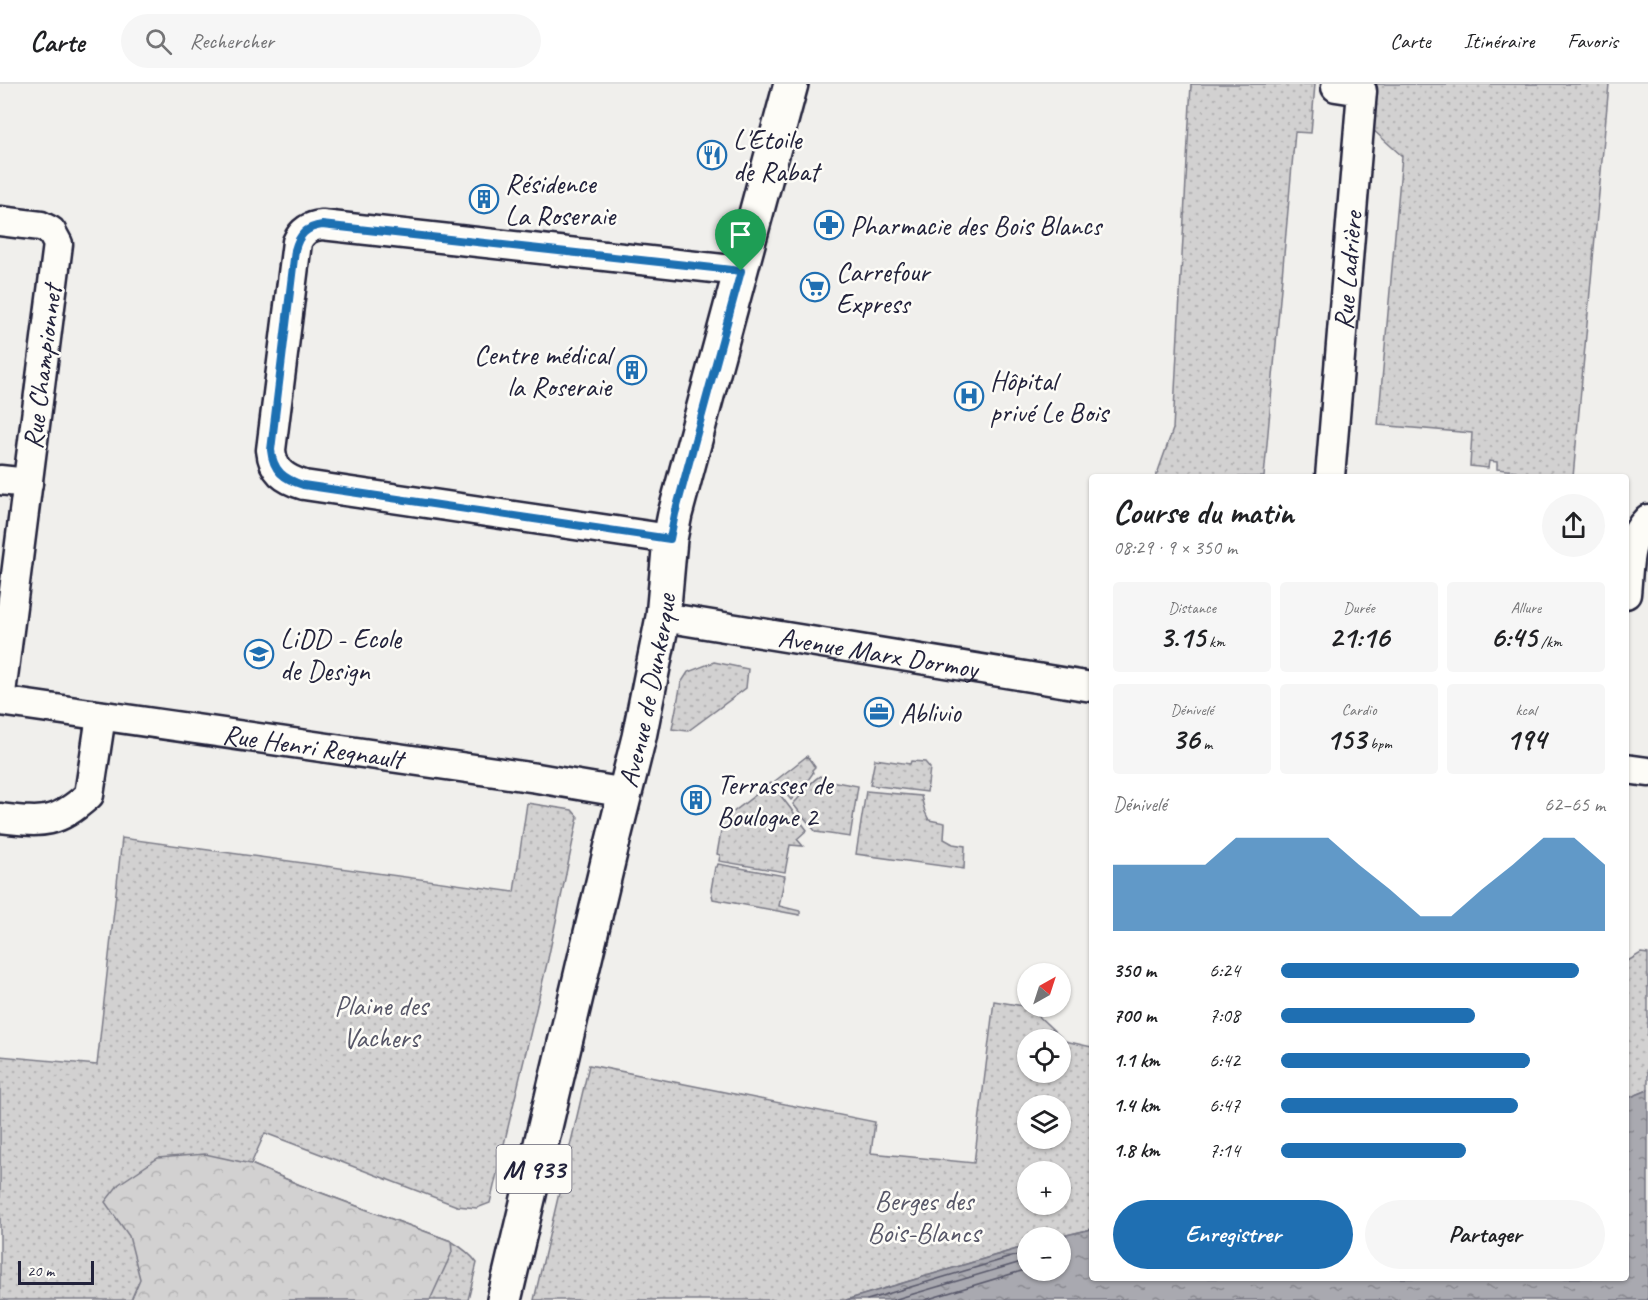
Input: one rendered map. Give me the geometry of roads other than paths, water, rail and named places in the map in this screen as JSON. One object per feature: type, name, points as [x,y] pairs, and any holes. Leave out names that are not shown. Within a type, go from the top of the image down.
[{"type":"main road","name":"Avenue de Dunkerque","points":[[504,1300],[639,737],[663,616],[670,539],[675,514],[791,84]]},
{"type":"street","name":"Rue Ladrière","points":[[1330,474],[1362,91],[1336,87]]},
{"type":"street","name":"Rue Championnet","points":[[0,221],[41,226],[51,231],[58,244],[14,482],[0,701]]},
{"type":"street","points":[[670,539],[303,485],[282,476],[272,462],[271,450],[297,242],[306,230],[322,225],[741,271]]},
{"type":"street","points":[[1629,566],[1631,547],[1638,530],[1648,519]]},
{"type":"street","name":"Avenue Marx Dormoy","points":[[663,616],[706,625],[1089,687]]},
{"type":"street","name":"Rue Henri Regnault","points":[[0,701],[537,778],[626,793]]},
{"type":"street","points":[[0,818],[51,821],[71,811],[89,795],[101,716]]},
{"type":"street","points":[[1629,769],[1648,772]]},
{"type":"water","points":[[1648,1090],[1648,1300],[846,1300],[1017,1249],[1017,1281],[1071,1281],[1071,1234],[1089,1230],[1089,1281],[1629,1281],[1629,1098]]},
{"type":"place","name":"L'Etoile de Rabat","points":[[712,155]]},
{"type":"place","name":"Résidence La Roseraie","points":[[484,199]]},
{"type":"place","name":"Pharmacie des Bois Blancs","points":[[829,225]]},
{"type":"place","name":"Carrefour Express","points":[[815,287]]},
{"type":"place","name":"Centre médical la Roseraie","points":[[632,370]]},
{"type":"place","name":"Hôpital privé Le Bois","points":[[969,396]]},
{"type":"place","name":"LiDD - Ecole de Design","points":[[259,654]]},
{"type":"place","name":"Ablivio","points":[[879,712]]},
{"type":"place","name":"Terrasses de Boulogne 2","points":[[696,800]]},
{"type":"park label","name":"Plaine des Vachers","points":[[381,1021]]},
{"type":"park label","name":"Berges des Bois-Blancs","points":[[924,1216]]}]
